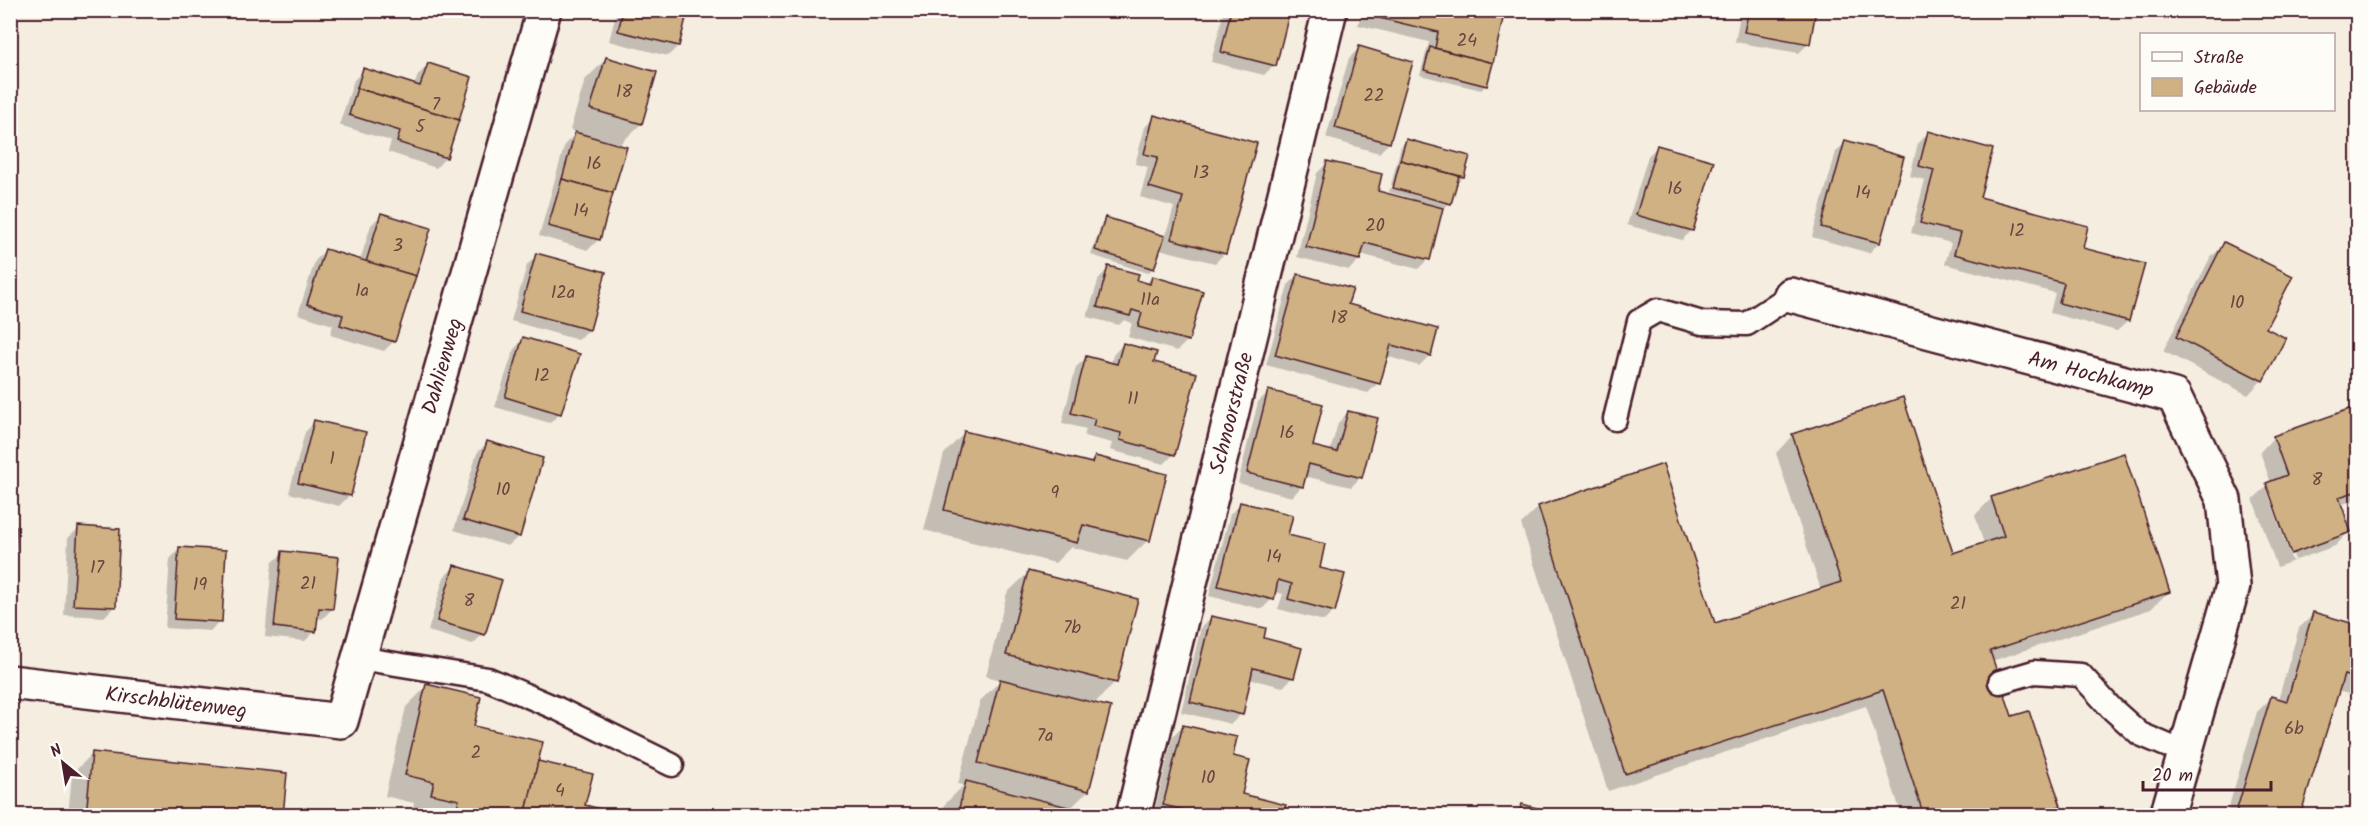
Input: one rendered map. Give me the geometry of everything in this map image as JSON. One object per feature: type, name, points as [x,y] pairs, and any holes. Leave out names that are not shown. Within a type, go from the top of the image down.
[{"type":"street","name":"Dahlienweg","points":[[341,721],[544,10]]},
{"type":"street","name":"Schnoorstraße","points":[[1133,816],[1330,10]]},
{"type":"street","name":"Am Hochkamp","points":[[1791,296],[2174,396],[2224,500],[2233,586],[2167,816]]},
{"type":"street","name":"Kirschblütenweg","points":[[10,682],[341,721]]},
{"type":"lane","points":[[1615,419],[1639,321],[1658,310],[1702,323],[1747,324],[1791,296]]},
{"type":"lane","points":[[359,658],[488,679],[558,709],[672,765]]},
{"type":"lane","points":[[2000,682],[2034,672],[2081,675],[2111,708],[2140,734],[2185,753]]},
{"type":"building","points":[[623,10],[688,10],[679,46],[618,31]]},
{"type":"building","points":[[1231,10],[1290,10],[1276,66],[1221,52]]},
{"type":"building","points":[[1369,10],[1505,10],[1493,63],[1435,48],[1438,32],[1367,15]]},
{"type":"building","points":[[1749,10],[1816,10],[1810,44],[1744,32]]},
{"type":"building","points":[[1359,46],[1413,62],[1390,143],[1335,128]]},
{"type":"building","points":[[1430,47],[1493,63],[1487,86],[1424,70]]},
{"type":"building","points":[[606,57],[657,72],[642,124],[590,109]]},
{"type":"building","points":[[428,63],[472,77],[459,120],[357,88],[363,68],[420,86]]},
{"type":"building","points":[[357,88],[459,120],[447,158],[397,142],[400,131],[349,115]]},
{"type":"building","points":[[1154,115],[1257,143],[1226,254],[1171,239],[1183,197],[1149,187],[1158,157],[1144,154]]},
{"type":"building","points":[[1928,131],[1993,149],[1980,197],[2088,226],[2083,248],[2145,264],[2129,321],[2059,303],[2064,283],[1954,254],[1960,233],[1920,223],[1934,170],[1919,166]]},
{"type":"building","points":[[575,132],[627,147],[613,193],[562,179]]},
{"type":"building","points":[[1406,139],[1470,156],[1464,177],[1400,160]]},
{"type":"building","points":[[1845,140],[1904,157],[1880,243],[1821,227]]},
{"type":"building","points":[[1657,145],[1714,161],[1693,231],[1636,215]]},
{"type":"building","points":[[1400,160],[1459,176],[1451,204],[1393,188]]},
{"type":"building","points":[[1327,161],[1382,174],[1378,191],[1443,208],[1430,260],[1365,243],[1360,260],[1306,247]]},
{"type":"building","points":[[562,179],[613,193],[600,240],[548,226]]},
{"type":"building","points":[[381,213],[431,228],[416,276],[366,262]]},
{"type":"building","points":[[1105,217],[1165,236],[1154,269],[1095,250]]},
{"type":"building","points":[[2224,242],[2293,276],[2266,328],[2286,338],[2263,381],[2176,337]]},
{"type":"building","points":[[325,249],[416,276],[395,342],[340,325],[343,315],[307,304]]},
{"type":"building","points":[[536,253],[606,272],[590,330],[520,311]]},
{"type":"building","points":[[1108,266],[1139,274],[1137,280],[1150,284],[1152,276],[1203,291],[1189,341],[1138,327],[1142,313],[1132,310],[1130,316],[1097,307]]},
{"type":"building","points":[[1298,274],[1353,289],[1348,304],[1438,329],[1431,356],[1391,345],[1380,384],[1275,355]]},
{"type":"building","points":[[523,337],[580,354],[561,414],[505,397]]},
{"type":"building","points":[[1123,343],[1157,352],[1154,362],[1197,373],[1175,455],[1120,440],[1121,433],[1093,426],[1095,419],[1071,413],[1086,356],[1117,364]]},
{"type":"building","points":[[1268,390],[1323,404],[1313,446],[1337,452],[1348,411],[1378,418],[1362,478],[1309,464],[1303,487],[1247,473]]},
{"type":"building","points":[[1903,397],[1953,553],[2004,536],[1991,497],[2124,453],[2170,592],[1990,651],[2012,716],[2029,711],[2061,806],[2032,816],[1924,816],[1883,690],[1625,774],[1538,506],[1663,464],[1715,623],[1841,582],[1792,434]]},
{"type":"building","points":[[2358,406],[2358,491],[2339,497],[2351,532],[2291,554],[2266,483],[2287,475],[2273,436]]},
{"type":"building","points":[[314,420],[366,432],[351,496],[298,483]]},
{"type":"building","points":[[964,431],[1092,463],[1095,456],[1167,474],[1150,541],[1083,525],[1077,543],[944,510]]},
{"type":"building","points":[[487,441],[543,458],[520,537],[463,520]]},
{"type":"building","points":[[1240,502],[1293,515],[1288,535],[1325,544],[1320,568],[1345,574],[1335,612],[1288,599],[1292,584],[1278,580],[1274,600],[1218,586]]},
{"type":"building","points":[[10,526],[16,527],[14,600],[10,600]]},
{"type":"building","points":[[78,526],[120,529],[116,607],[73,605]]},
{"type":"building","points":[[179,547],[226,550],[222,622],[174,619]]},
{"type":"building","points":[[282,551],[339,557],[333,609],[319,608],[316,632],[274,627]]},
{"type":"building","points":[[454,565],[502,580],[485,635],[437,621]]},
{"type":"building","points":[[1028,571],[1138,599],[1117,683],[1006,655]]},
{"type":"building","points":[[2313,612],[2358,625],[2358,679],[2344,675],[2300,816],[2248,816],[2236,812],[2271,696],[2287,701]]},
{"type":"building","points":[[1211,616],[1266,628],[1264,638],[1302,648],[1294,678],[1253,668],[1243,715],[1190,702]]},
{"type":"building","points":[[1000,679],[1111,707],[1089,791],[978,763]]},
{"type":"building","points":[[426,684],[481,697],[474,726],[543,742],[525,816],[455,814],[459,800],[431,794],[434,782],[405,775]]},
{"type":"building","points":[[1183,725],[1237,737],[1233,756],[1250,760],[1242,794],[1286,805],[1283,816],[1210,816],[1163,805]]},
{"type":"building","points":[[10,733],[17,734],[10,813]]},
{"type":"building","points":[[92,752],[287,773],[283,816],[86,816]]},
{"type":"building","points":[[538,761],[593,774],[585,805],[628,816],[525,816]]},
{"type":"building","points":[[966,781],[1076,809],[1075,816],[957,816]]},
{"type":"building","points":[[1522,804],[1566,816],[1518,816]]}]
